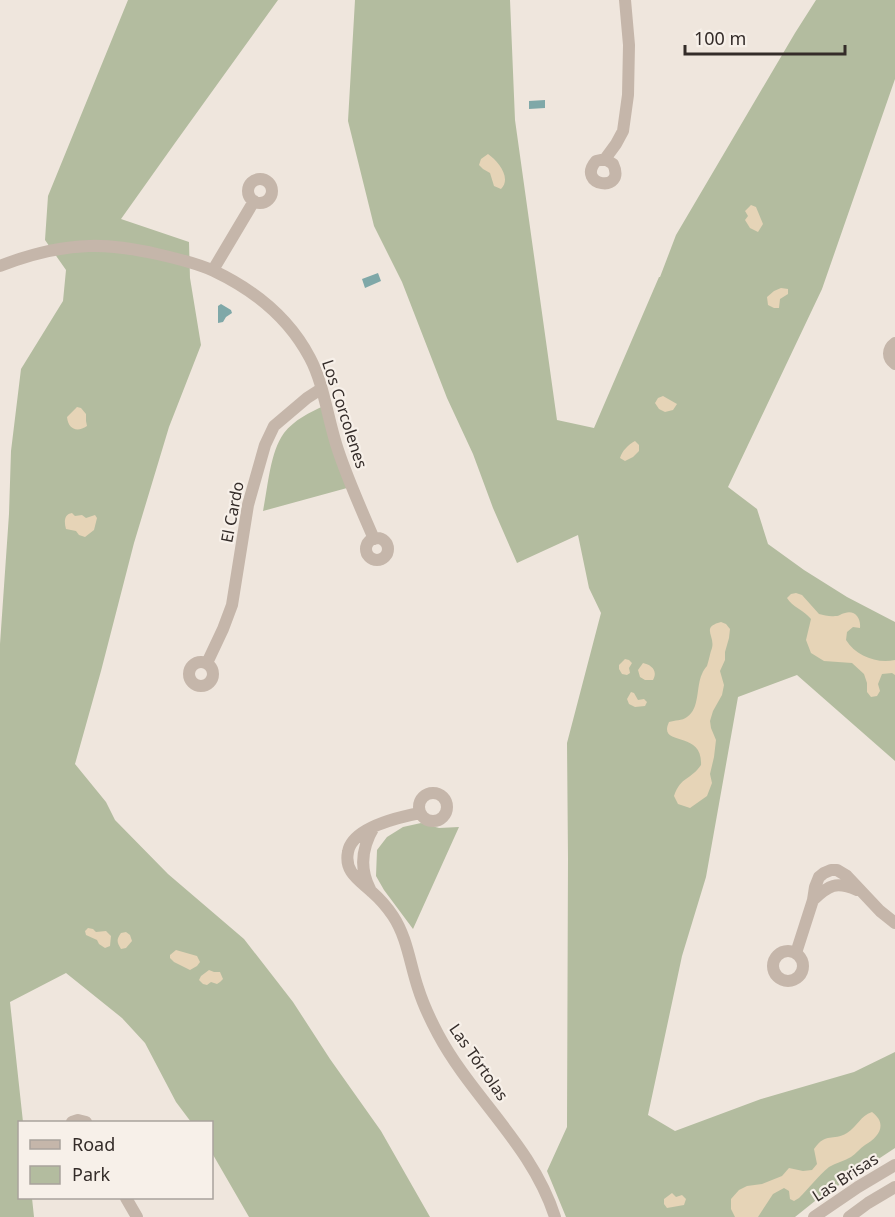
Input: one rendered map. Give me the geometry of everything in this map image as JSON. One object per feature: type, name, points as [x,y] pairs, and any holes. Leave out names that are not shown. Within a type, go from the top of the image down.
[{"type":"street","points":[[605,159],[623,131],[628,95],[629,45],[625,0]]},
{"type":"street","points":[[213,270],[254,201]]},
{"type":"street","name":"Los Corcolenes","points":[[0,266],[45,252],[77,247],[123,247],[213,270],[250,290],[290,327],[312,360],[337,448],[374,539]]},
{"type":"street","points":[[895,343],[891,346],[889,355],[895,364]]},
{"type":"street","name":"El Cardo","points":[[207,663],[232,605],[248,505],[265,445],[274,426],[321,389]]},
{"type":"street","name":"Las Tórtolas","points":[[420,813],[374,827],[366,844],[363,861],[365,878],[370,890],[385,905],[400,928],[423,1002],[438,1035],[459,1067],[517,1143],[538,1178],[555,1217]]},
{"type":"street","points":[[796,953],[813,900],[832,886],[846,886],[862,893],[895,923]]},
{"type":"street","name":"Las Brisas","points":[[814,1217],[895,1165]]},
{"type":"street","points":[[858,1187],[868,1203]]},
{"type":"street","name":"Las Brisas","points":[[849,1217],[895,1187]]},
{"type":"street","points":[[127,1199],[137,1217]]},
{"type":"green space","points":[[128,0],[278,0],[121,219],[189,242],[190,278],[201,345],[169,427],[134,543],[75,764],[106,802],[115,820],[168,874],[244,939],[293,1002],[381,1131],[430,1217],[249,1217],[213,1155],[213,1121],[190,1121],[176,1102],[145,1043],[122,1018],[66,973],[10,1002],[23,1121],[18,1121],[18,1199],[32,1199],[34,1217],[0,1217],[0,644],[11,451],[21,369],[63,301],[66,270],[45,240],[48,196]]},
{"type":"green space","points":[[355,0],[510,0],[515,120],[557,420],[594,428],[676,235],[816,0],[895,0],[895,79],[822,289],[728,487],[757,509],[768,544],[847,597],[895,622],[895,761],[797,675],[738,697],[706,877],[682,956],[648,1115],[675,1131],[761,1099],[854,1072],[895,1052],[895,1148],[815,1201],[795,1217],[566,1217],[547,1171],[567,1127],[567,743],[601,613],[589,588],[578,535],[517,563],[473,454],[447,398],[402,282],[374,226],[348,121]]},
{"type":"green space","points":[[324,406],[347,488],[263,511],[270,470],[279,441],[297,420]]},
{"type":"green space","points":[[421,823],[439,828],[459,827],[413,929],[376,876],[377,850],[387,837],[403,827]]},
{"type":"sand","points":[[488,154],[496,161],[504,175],[504,185],[501,189],[494,186],[490,173],[479,165],[481,159]]},
{"type":"sand","points":[[751,205],[756,207],[763,224],[758,232],[750,228],[745,220],[748,216],[745,211]]},
{"type":"sand","points":[[781,288],[788,289],[788,294],[780,299],[779,308],[768,305],[767,297]]},
{"type":"sand","points":[[663,396],[677,404],[673,410],[665,412],[659,409],[655,403]]},
{"type":"sand","points":[[77,407],[86,414],[87,426],[74,429],[67,417]]},
{"type":"sand","points":[[635,441],[639,445],[639,451],[625,461],[620,458],[626,448]]},
{"type":"sand","points":[[72,513],[75,516],[82,515],[86,518],[95,515],[97,518],[94,530],[85,537],[76,531],[66,529],[65,519]]},
{"type":"sand","points":[[796,593],[802,595],[819,614],[838,616],[849,612],[854,614],[858,618],[860,628],[853,627],[847,632],[846,640],[850,646],[874,660],[895,660],[895,675],[882,674],[878,684],[880,691],[877,696],[871,697],[867,692],[864,674],[852,663],[824,661],[811,653],[806,640],[811,619],[787,598]]},
{"type":"sand","points":[[721,622],[730,629],[725,660],[720,671],[724,685],[722,695],[710,721],[716,740],[710,774],[712,783],[707,796],[690,808],[678,804],[674,796],[683,781],[701,765],[700,754],[689,742],[674,738],[667,730],[669,722],[685,718],[694,709],[700,679],[707,666],[712,648],[710,629]]},
{"type":"sand","points":[[625,659],[632,663],[629,668],[630,673],[627,675],[622,674],[619,669],[619,665]]},
{"type":"sand","points":[[643,663],[653,669],[655,674],[653,680],[640,677],[638,670]]},
{"type":"sand","points":[[631,692],[638,700],[644,699],[647,702],[645,706],[635,707],[629,704],[627,699]]},
{"type":"sand","points":[[88,928],[96,932],[106,931],[111,936],[110,946],[105,948],[97,940],[86,935],[85,931]]},
{"type":"sand","points":[[126,932],[132,941],[126,948],[121,949],[118,939],[121,933]]},
{"type":"sand","points":[[176,950],[197,956],[200,962],[190,970],[174,962],[170,955]]},
{"type":"sand","points":[[209,970],[220,972],[223,979],[217,984],[211,982],[207,985],[203,984],[199,980]]},
{"type":"sand","points":[[872,1112],[880,1121],[878,1134],[851,1157],[829,1167],[799,1198],[794,1201],[790,1199],[789,1191],[784,1188],[773,1194],[758,1217],[735,1217],[731,1209],[731,1199],[739,1190],[782,1176],[789,1168],[812,1170],[817,1164],[814,1149],[823,1140],[842,1136]]},
{"type":"sand","points":[[672,1193],[676,1197],[682,1195],[686,1199],[684,1205],[667,1208],[664,1199]]},
{"type":"water","points":[[545,100],[545,108],[529,109],[529,101]]},
{"type":"water","points":[[378,273],[381,281],[365,288],[362,279]]},
{"type":"water","points":[[221,304],[232,313],[223,322],[218,323],[218,306]]}]
